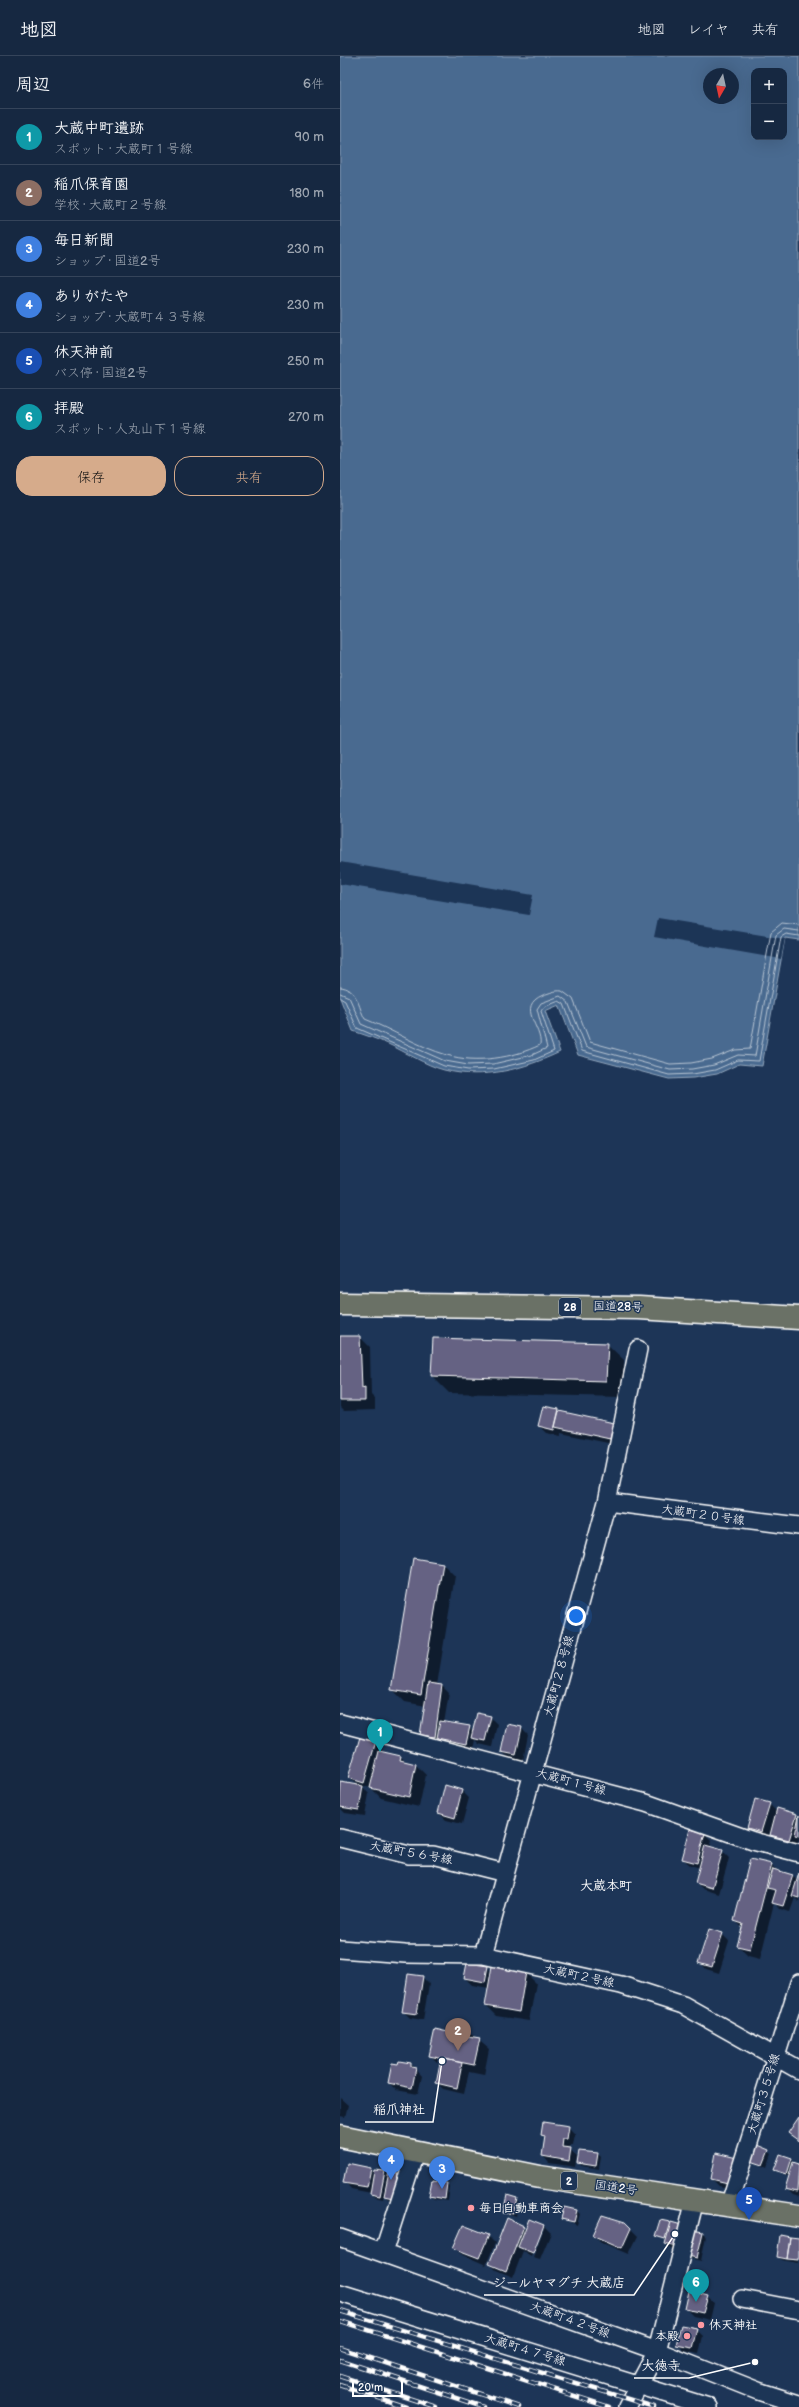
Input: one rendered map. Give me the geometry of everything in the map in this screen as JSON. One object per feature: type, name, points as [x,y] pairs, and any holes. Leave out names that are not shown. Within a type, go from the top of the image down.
[{"type":"highway","name":"国道28号","points":[[340,1304],[639,1308],[799,1318]]},
{"type":"highway","name":"国道2号","points":[[340,2136],[415,2153],[540,2177],[799,2216]]},
{"type":"street","name":"大蔵町２８号線","points":[[483,1955],[607,1502],[638,1349]]},
{"type":"street","name":"大蔵町２０号線","points":[[607,1502],[799,1526]]},
{"type":"street","name":"大蔵町１号線","points":[[340,1723],[533,1772],[646,1803],[754,1841],[799,1853]]},
{"type":"street","name":"大蔵町５６号線","points":[[340,1838],[409,1855],[433,1855],[505,1873]]},
{"type":"street","name":"大蔵町２号線","points":[[340,1949],[405,1954],[483,1955],[621,1985],[683,2005],[799,2070]]},
{"type":"street","name":"大蔵町３５号線","points":[[729,2206],[799,1983]]},
{"type":"street","points":[[383,2253],[415,2153]]},
{"type":"street","points":[[627,2407],[640,2386],[657,2351],[695,2200]]},
{"type":"street","name":"大蔵町４２号線","points":[[340,2238],[657,2351],[758,2391],[799,2404]]},
{"type":"street","name":"大蔵町４７号線","points":[[340,2293],[709,2407]]},
{"type":"street","points":[[742,2299],[799,2310]]},
{"type":"water","points":[[340,56],[799,56],[799,940],[785,938],[762,1066],[739,1064],[717,1074],[693,1078],[669,1079],[578,1055],[559,1005],[545,1011],[560,1052],[518,1068],[489,1073],[459,1073],[437,1068],[384,1042],[353,1031],[340,998]]},
{"type":"pier","points":[[340,862],[533,895],[529,915],[340,884]]},
{"type":"pier","points":[[658,918],[785,939],[781,959],[654,937]]},
{"type":"building","points":[[340,1336],[360,1336],[362,1388],[365,1387],[365,1401],[340,1401]]},
{"type":"building","points":[[433,1338],[608,1343],[606,1381],[431,1376]]},
{"type":"building","points":[[543,1406],[559,1409],[554,1430],[538,1426]]},
{"type":"building","points":[[559,1411],[614,1423],[610,1439],[555,1427]]},
{"type":"building","points":[[413,1558],[443,1563],[421,1695],[391,1690]]},
{"type":"building","points":[[428,1683],[442,1685],[435,1737],[420,1735]]},
{"type":"building","points":[[477,1713],[491,1716],[485,1741],[471,1738]]},
{"type":"building","points":[[440,1721],[470,1726],[466,1744],[437,1738]]},
{"type":"building","points":[[507,1724],[522,1727],[516,1755],[501,1752]]},
{"type":"building","points":[[360,1737],[376,1741],[364,1783],[348,1778]]},
{"type":"building","points":[[379,1751],[401,1756],[400,1760],[416,1764],[409,1797],[370,1788]]},
{"type":"building","points":[[341,1782],[363,1786],[359,1810],[340,1807]]},
{"type":"building","points":[[445,1785],[462,1790],[455,1818],[438,1813]]},
{"type":"building","points":[[755,1799],[770,1803],[761,1832],[747,1828]]},
{"type":"building","points":[[777,1808],[797,1814],[789,1840],[770,1835]]},
{"type":"building","points":[[799,1815],[799,1836],[795,1835]]},
{"type":"building","points":[[690,1829],[705,1833],[697,1863],[682,1859]]},
{"type":"building","points":[[705,1845],[723,1850],[712,1888],[695,1883]]},
{"type":"building","points":[[750,1859],[772,1864],[750,1949],[737,1946],[743,1924],[734,1921]]},
{"type":"building","points":[[773,1869],[793,1875],[783,1906],[772,1903],[776,1890],[767,1888]]},
{"type":"building","points":[[799,1873],[799,1898],[792,1896]]},
{"type":"building","points":[[709,1929],[723,1933],[712,1967],[698,1963]]},
{"type":"building","points":[[467,1963],[488,1966],[485,1982],[464,1978]]},
{"type":"building","points":[[492,1966],[526,1972],[519,2012],[485,2006]]},
{"type":"building","points":[[408,1974],[423,1976],[417,2014],[402,2012]]},
{"type":"building","points":[[449,2027],[469,2031],[468,2036],[480,2038],[474,2065],[429,2056],[435,2029],[448,2032]]},
{"type":"building","points":[[441,2058],[462,2063],[457,2088],[436,2083]]},
{"type":"building","points":[[399,2061],[411,2063],[411,2067],[416,2068],[412,2088],[388,2083],[392,2063],[398,2064]]},
{"type":"building","points":[[799,2117],[799,2141],[788,2133]]},
{"type":"building","points":[[543,2122],[569,2126],[567,2139],[563,2139],[562,2147],[571,2148],[569,2161],[542,2156],[545,2136],[541,2135]]},
{"type":"building","points":[[757,2145],[769,2150],[763,2165],[751,2161]]},
{"type":"building","points":[[579,2151],[598,2153],[596,2166],[577,2163]]},
{"type":"building","points":[[716,2153],[737,2158],[732,2184],[711,2179]]},
{"type":"building","points":[[780,2154],[792,2158],[787,2174],[774,2170]]},
{"type":"building","points":[[793,2162],[799,2164],[797,2192],[785,2189]]},
{"type":"building","points":[[347,2163],[371,2168],[367,2187],[343,2183]]},
{"type":"building","points":[[374,2170],[385,2171],[380,2196],[370,2194]]},
{"type":"building","points":[[389,2172],[398,2174],[393,2198],[384,2196]]},
{"type":"building","points":[[432,2181],[447,2183],[445,2199],[429,2196]]},
{"type":"building","points":[[507,2195],[517,2198],[513,2214],[503,2212]]},
{"type":"building","points":[[564,2207],[577,2210],[574,2222],[561,2219]]},
{"type":"building","points":[[602,2215],[625,2222],[631,2228],[622,2248],[593,2235]]},
{"type":"building","points":[[507,2218],[524,2226],[506,2271],[489,2264]]},
{"type":"building","points":[[529,2219],[544,2225],[533,2253],[518,2247]]},
{"type":"building","points":[[660,2220],[670,2222],[665,2239],[655,2236]]},
{"type":"building","points":[[671,2222],[685,2226],[679,2248],[665,2244]]},
{"type":"building","points":[[463,2225],[489,2235],[479,2258],[453,2248]]},
{"type":"building","points":[[693,2230],[703,2232],[697,2258],[688,2256]]},
{"type":"building","points":[[780,2235],[790,2237],[787,2259],[777,2257]]},
{"type":"building","points":[[790,2237],[799,2238],[799,2260],[787,2259]]},
{"type":"building","points":[[689,2291],[708,2296],[703,2313],[685,2309]]},
{"type":"building","name":"本殿","points":[[681,2325],[697,2328],[692,2348],[676,2345]]},
{"type":"railway","points":[[340,2311],[654,2407]]},
{"type":"railway","points":[[340,2321],[609,2407]]},
{"type":"railway","points":[[340,2348],[519,2407]]},
{"type":"railway","points":[[340,2360],[483,2407]]},
{"type":"railway","points":[[340,2376],[436,2407]]},
{"type":"railway","points":[[340,2385],[406,2407]]},
{"type":"place","name":"大蔵中町遺跡","points":[[380,1752]]},
{"type":"place","name":"稲爪保育園","points":[[458,2051]]},
{"type":"place","name":"稲爪神社","points":[[442,2061]]},
{"type":"place","name":"ありがたや","points":[[391,2180]]},
{"type":"place","name":"毎日新聞","points":[[442,2189]]},
{"type":"place","name":"毎日自動車商会","points":[[471,2208]]},
{"type":"place","name":"休天神前","points":[[749,2220]]},
{"type":"place","name":"ジールヤマグチ 大蔵店","points":[[675,2234]]},
{"type":"place","name":"拝殿","points":[[696,2302]]},
{"type":"place","name":"休天神社","points":[[701,2325]]},
{"type":"place","name":"本殿","points":[[687,2336]]},
{"type":"place","name":"大徳寺","points":[[755,2362]]},
{"type":"district","name":"大蔵本町","points":[[606,1886]]}]
